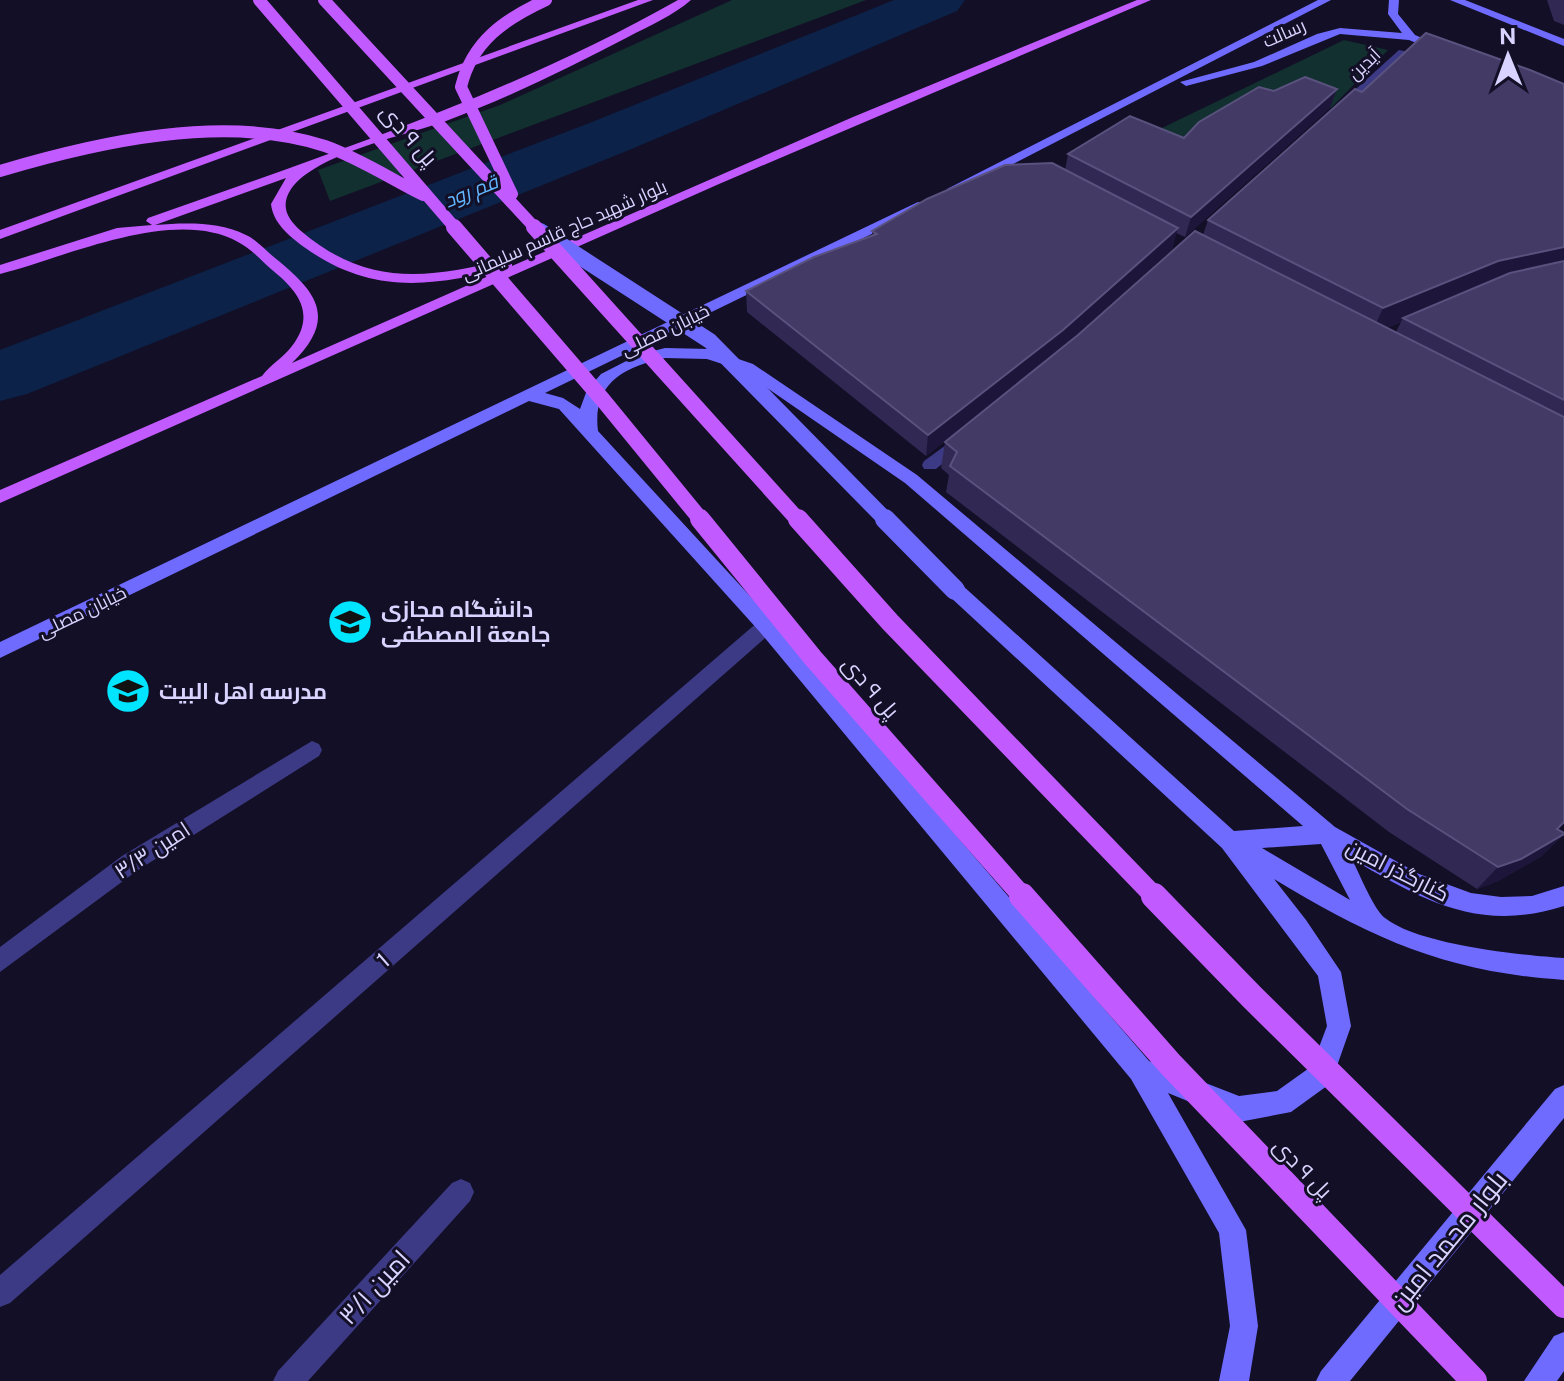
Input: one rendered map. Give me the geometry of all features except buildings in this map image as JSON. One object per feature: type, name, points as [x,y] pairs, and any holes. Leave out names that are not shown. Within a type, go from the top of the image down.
[{"type":"main road","name":"پل ۹ دی","points":[[259,0],[603,400],[813,658],[1139,1029],[1474,1381]]},
{"type":"main road","name":"پل ۹ دی","points":[[324,0],[521,212],[890,622],[1252,997],[1564,1305]]},
{"type":"main road","points":[[521,212],[461,87],[464,68],[480,42],[499,25],[546,0]]},
{"type":"main road","points":[[0,235],[648,0]]},
{"type":"main road","points":[[0,270],[122,231],[461,110],[622,37],[686,0]]},
{"type":"main road","name":"بلوار شهید حاج قاسم سلیمانی","points":[[0,497],[262,385],[582,243],[773,154],[1146,0]]},
{"type":"main road","points":[[946,193],[1024,161],[1152,90],[1326,0]]},
{"type":"main road","points":[[1394,0],[1393,14],[1416,39]]},
{"type":"main road","points":[[1455,0],[1564,43]]},
{"type":"main road","name":"رسالت","points":[[1152,90],[1258,64],[1321,36],[1340,31],[1416,39],[1459,56]]},
{"type":"main road","points":[[0,171],[52,154],[119,139],[181,131],[236,132],[289,138],[329,147],[434,201]]},
{"type":"main road","points":[[311,165],[289,183],[279,199],[277,209],[282,223],[338,264],[374,275],[412,279],[446,278],[582,243]]},
{"type":"main road","name":"خیابان مصلی","points":[[0,651],[932,200]]},
{"type":"main road","points":[[122,231],[197,226],[242,238],[294,280],[308,297],[311,321],[300,347],[262,385]]},
{"type":"main road","points":[[535,228],[710,341],[955,590],[1230,841],[1329,972],[1339,1026],[1322,1074],[1282,1103],[1239,1109],[1140,1070]]},
{"type":"main road","points":[[591,434],[587,419],[588,404],[595,390],[607,377],[633,362],[665,353],[687,352],[730,359],[747,367],[911,479],[1327,834],[1375,925]]},
{"type":"main road","points":[[576,373],[572,396],[577,413],[591,434],[766,626],[1140,1070],[1232,1230],[1244,1326],[1234,1381]]},
{"type":"main road","points":[[528,396],[558,399],[577,413]]},
{"type":"main road","points":[[1230,841],[1327,834]]},
{"type":"main road","name":"کنارگذر امین","points":[[1327,834],[1456,901],[1493,908],[1531,906],[1564,896]]},
{"type":"main road","points":[[1230,841],[1375,925],[1438,950],[1515,967],[1564,969]]},
{"type":"main road","name":"بلوار محمد امین","points":[[1331,1381],[1564,1098]]},
{"type":"main road","points":[[1539,1381],[1564,1346]]},
{"type":"street","name":"آیدین","points":[[1336,114],[1403,52]]},
{"type":"street","points":[[930,465],[979,425]]},
{"type":"street","name":"1","points":[[0,1293],[766,626]]},
{"type":"street","name":"امین ۳/۳","points":[[0,961],[130,863],[312,750]]},
{"type":"street","name":"امین ۳/۱","points":[[288,1381],[461,1192]]},
{"type":"green space","points":[[732,0],[866,0],[330,201],[318,170],[500,105]]},
{"type":"green space","points":[[1344,40],[1388,50],[1331,108],[1298,96],[1196,141],[1135,141]]},
{"type":"waterway","name":"قم رود","points":[[0,377],[613,135],[939,0]]},
{"type":"place","name":"دانشگاه مجازی جامعة المصطفی","points":[[350,622]]},
{"type":"place","name":"مدرسه اهل البیت","points":[[128,691]]}]
